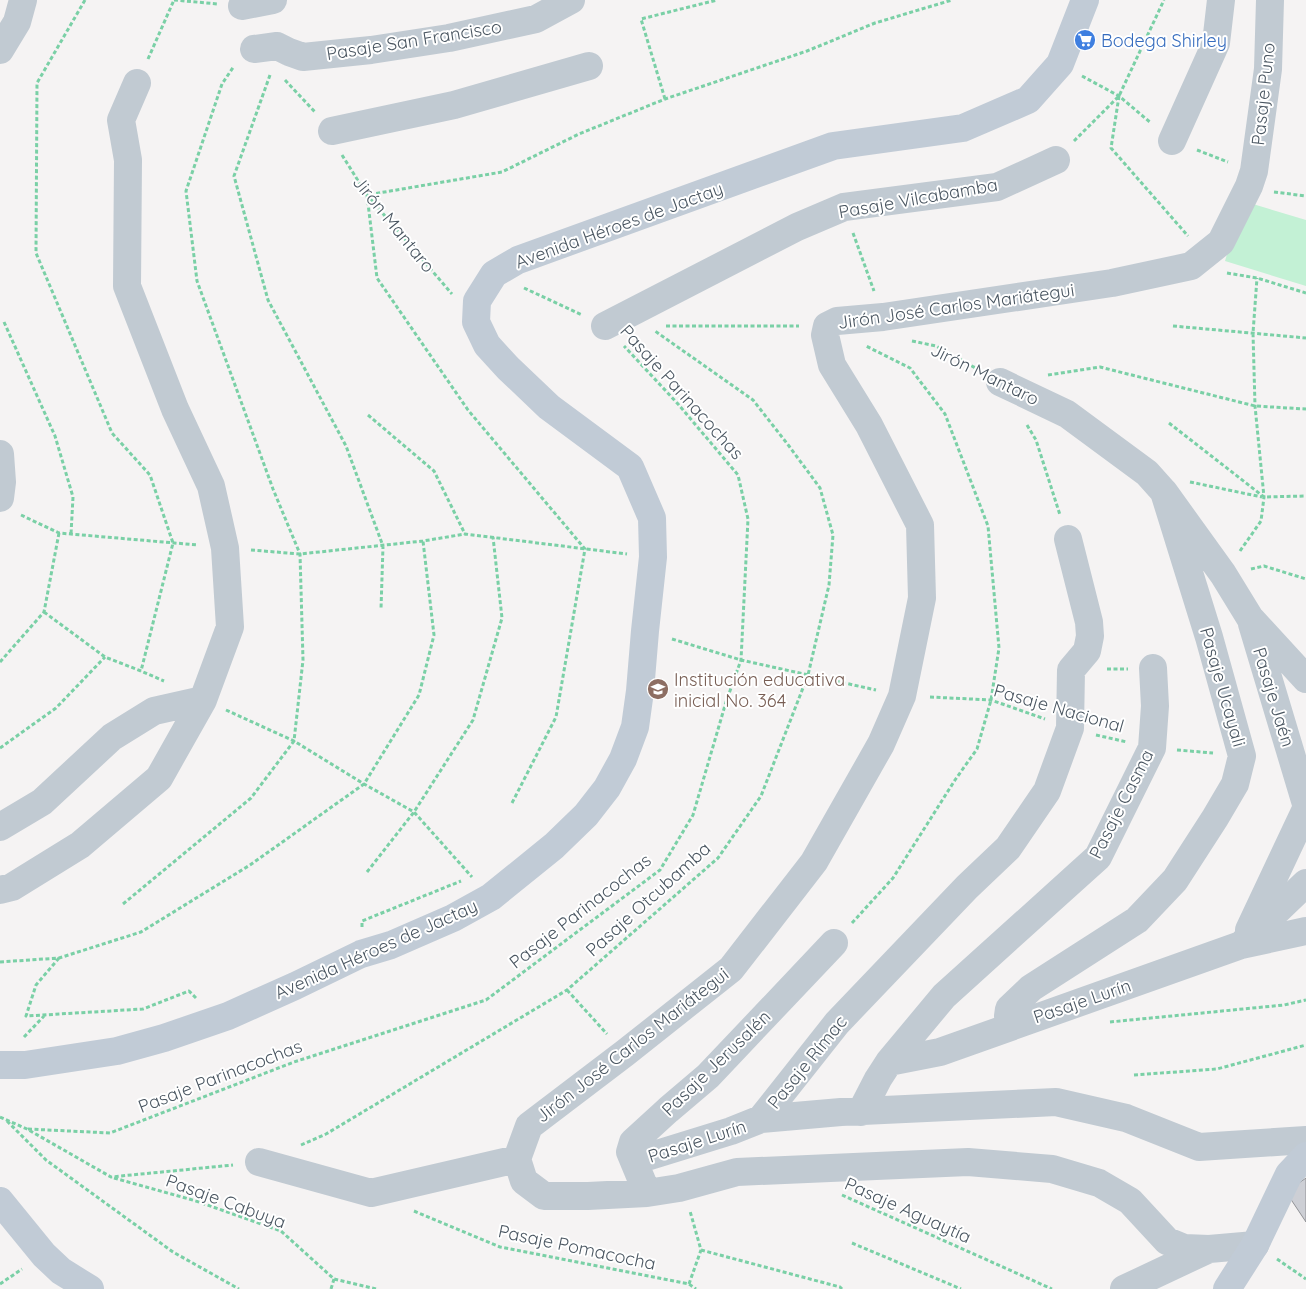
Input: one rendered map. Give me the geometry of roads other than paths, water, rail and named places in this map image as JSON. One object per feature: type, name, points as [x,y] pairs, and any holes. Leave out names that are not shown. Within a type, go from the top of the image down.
[{"type":"street","points":[[0,50],[17,22],[23,0]]},
{"type":"street","points":[[242,6],[273,0]]},
{"type":"street","name":"Pasaje San Francisco","points":[[263,58],[277,46],[303,57],[371,50],[449,38],[536,19],[571,0]]},
{"type":"street","name":"Avenida Héroes de Jactay","points":[[0,1066],[25,1065],[117,1051],[164,1038],[228,1016],[361,954],[391,945],[453,918],[491,897],[554,846],[586,814],[606,788],[623,759],[635,727],[653,557],[652,518],[630,467],[549,407],[487,345],[476,322],[477,301],[494,274],[518,260],[833,146],[964,128],[1028,100],[1060,64],[1085,0]]},
{"type":"street","points":[[1172,140],[1216,44],[1221,0]]},
{"type":"street","name":"Pasaje Puno","points":[[1198,261],[1221,242],[1261,189],[1254,171],[1268,69],[1270,0]]},
{"type":"street","points":[[332,131],[454,104],[589,66]]},
{"type":"street","points":[[0,890],[12,887],[80,845],[159,778],[203,700],[230,628],[226,548],[211,486],[175,409],[127,286],[128,160],[121,120],[137,83]]},
{"type":"street","name":"Pasaje Vilcabamba","points":[[605,326],[797,227],[844,208],[997,187],[1056,160]]},
{"type":"street","name":"Jirón José Carlos Mariátegui","points":[[517,1159],[529,1126],[732,969],[814,862],[881,744],[902,696],[922,598],[920,525],[869,425],[832,365],[824,335],[827,326],[837,321],[883,317],[1112,283],[1198,261]]},
{"type":"street","name":"Jirón Mantaro","points":[[1000,382],[1067,414],[1147,473],[1175,487],[1250,618],[1306,679]]},
{"type":"street","points":[[0,454],[2,482],[8,505]]},
{"type":"street","name":"Pasaje Ucayali","points":[[1017,1024],[1008,1016],[1009,1009],[1031,988],[1137,920],[1175,880],[1215,818],[1234,784],[1242,756],[1209,637],[1175,487]]},
{"type":"street","name":"Pasaje Rímac","points":[[761,1119],[837,1023],[967,887],[1008,848],[1047,791],[1070,728],[1071,670],[1087,651],[1090,636],[1089,622],[1068,540]]},
{"type":"street","name":"Pasaje Jaén","points":[[1250,618],[1306,804]]},
{"type":"street","name":"Pasaje Casma","points":[[889,1062],[944,996],[1098,857],[1152,748],[1155,706],[1153,668]]},
{"type":"street","points":[[0,827],[42,802],[112,737],[154,711],[203,700]]},
{"type":"street","points":[[1241,945],[1306,809]]},
{"type":"street","name":"Pasaje Lurín","points":[[889,1062],[940,1052],[1241,945],[1306,882]]},
{"type":"street","points":[[1241,945],[1306,931]]},
{"type":"street","name":"Pasaje Jerusalén","points":[[647,1193],[630,1152],[633,1142],[708,1076],[834,943]]},
{"type":"street","points":[[861,1112],[889,1062]]},
{"type":"street","name":"Pasaje Rímac","points":[[761,1119],[841,1112],[1056,1102],[1126,1118],[1199,1147],[1306,1140]]},
{"type":"street","name":"Pasaje Lurín","points":[[634,1162],[731,1131],[761,1119]]},
{"type":"street","points":[[1227,1289],[1256,1245],[1289,1174],[1306,1156]]},
{"type":"street","points":[[259,1162],[371,1193],[517,1159],[524,1181],[544,1196],[647,1193],[679,1188],[737,1172],[968,1162],[1052,1169],[1099,1183],[1130,1202],[1167,1241],[1184,1248],[1209,1249],[1256,1245]]},
{"type":"street","points":[[0,1202],[44,1255],[61,1271],[90,1289]]},
{"type":"street","points":[[1124,1289],[1209,1249]]},
{"type":"place","name":"Bodega Shirley","points":[[1085,40]]},
{"type":"place","name":"Institución educativa inicial No. 364","points":[[658,689]]}]
